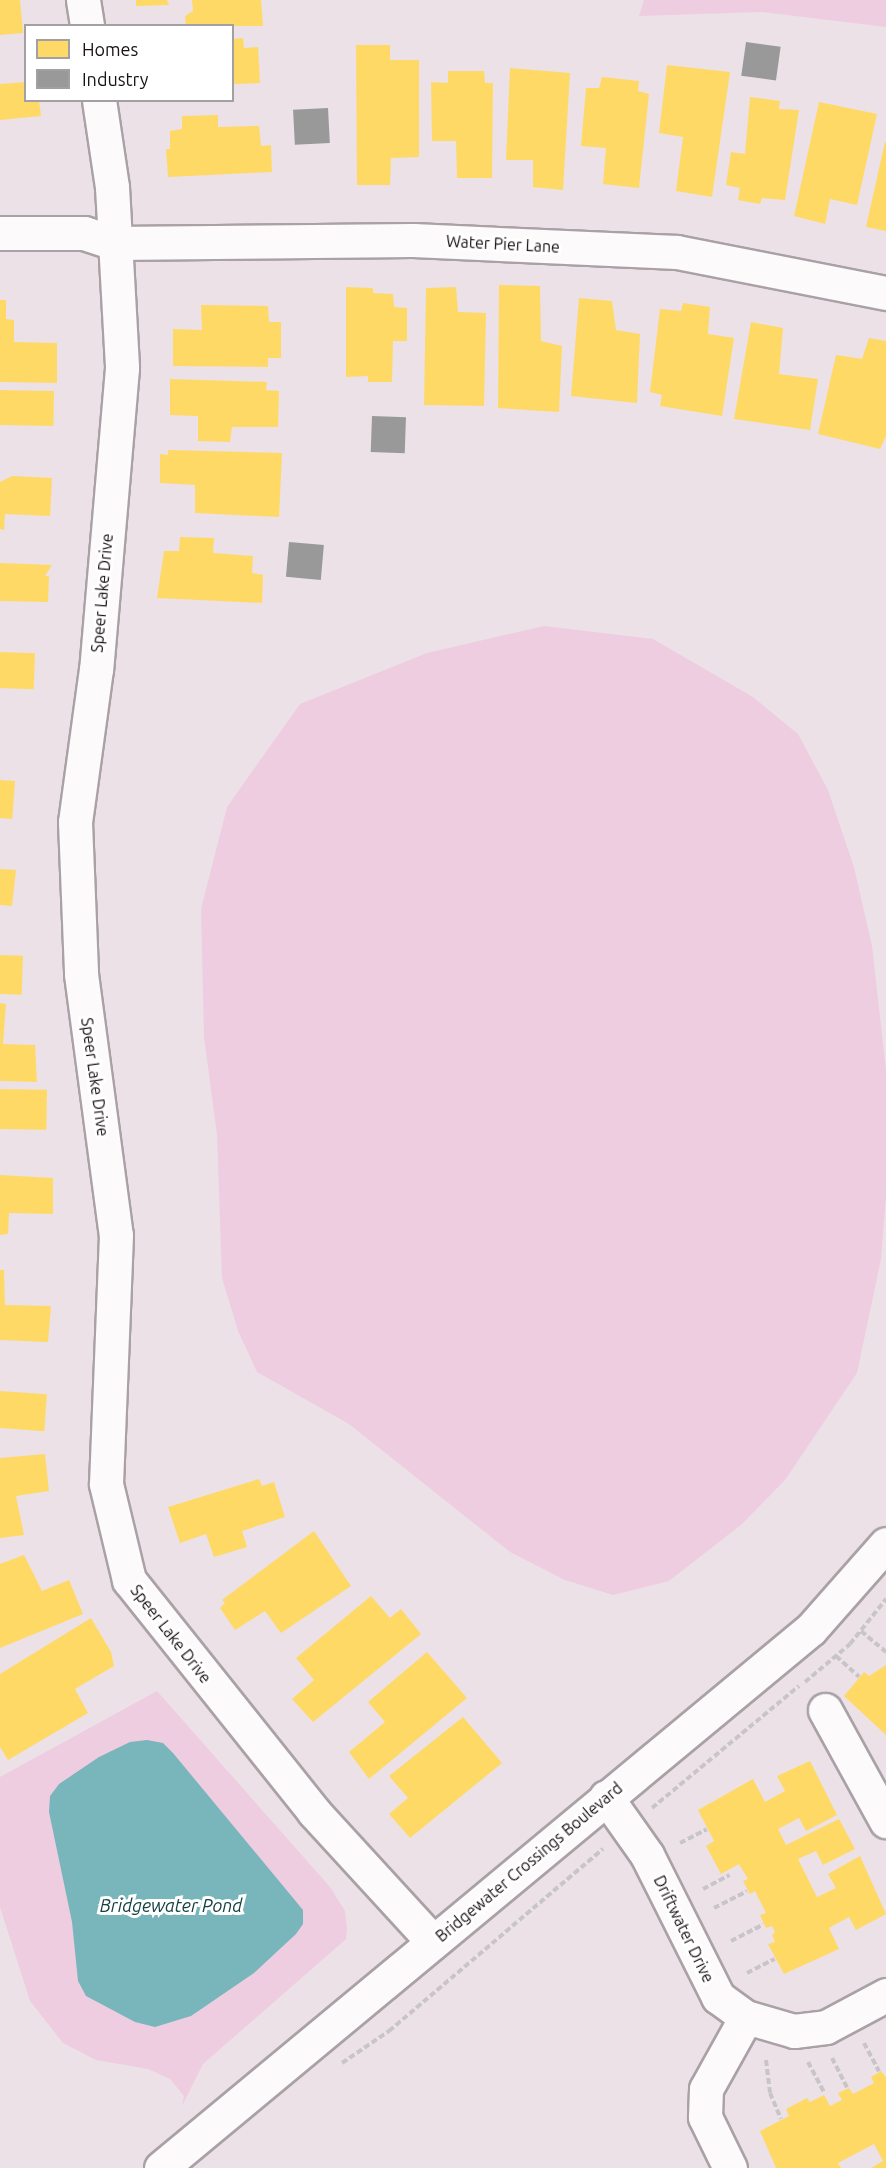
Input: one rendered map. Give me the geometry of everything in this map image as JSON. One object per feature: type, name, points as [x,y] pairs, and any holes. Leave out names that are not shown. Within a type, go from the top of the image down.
[{"type":"street","points":[[83,0],[87,24]]},
{"type":"street","name":"Speer Lake Drive","points":[[99,102],[112,187],[122,368],[96,669],[75,822],[81,974],[117,1234],[106,1484],[129,1580],[314,1812],[433,1942]]},
{"type":"street","name":"Water Pier Lane","points":[[0,233],[84,233],[115,243],[413,240],[677,252],[886,293]]},
{"type":"street","name":"Bridgewater Crossings Boulevard","points":[[161,2168],[811,1629],[886,1544]]},
{"type":"street","points":[[825,1710],[886,1821]]},
{"type":"street","name":"Driftwater Drive","points":[[606,1797],[647,1855],[718,1997],[746,2017],[794,2031],[826,2026],[886,1995]]},
{"type":"street","points":[[730,2168],[705,2117],[706,2089],[746,2017]]},
{"type":"path","points":[[861,1631],[886,1652]]},
{"type":"path","points":[[836,1656],[859,1677]]},
{"type":"path","points":[[680,1844],[707,1829]]},
{"type":"path","points":[[703,1889],[729,1875]]},
{"type":"path","points":[[714,1908],[747,1891]]},
{"type":"path","points":[[730,1941],[763,1925]]},
{"type":"path","points":[[747,1973],[775,1959]]},
{"type":"path","points":[[864,2042],[879,2071]]},
{"type":"path","points":[[832,2057],[847,2087]]},
{"type":"path","points":[[766,2060],[770,2093],[781,2119]]},
{"type":"path","points":[[808,2061],[824,2092]]},
{"type":"shaded area","points":[[644,0],[886,0],[886,27],[762,12],[639,16]]},
{"type":"shaded area","points":[[544,626],[653,639],[753,697],[798,734],[828,790],[854,867],[872,946],[886,1070],[886,1196],[881,1259],[857,1373],[785,1480],[742,1524],[669,1581],[613,1595],[565,1580],[510,1552],[349,1424],[257,1372],[238,1331],[222,1278],[217,1135],[204,1037],[201,909],[227,807],[300,704],[427,653]]},
{"type":"shaded area","points":[[157,1691],[330,1887],[345,1911],[347,1928],[346,1939],[203,2064],[182,2106],[184,2096],[170,2079],[148,2069],[96,2060],[63,2043],[30,2001],[0,1907],[0,1777]]},
{"type":"water","name":"Bridgewater Pond","points":[[147,1740],[163,1743],[173,1753],[303,1910],[303,1924],[296,1934],[254,1973],[191,2016],[155,2027],[135,2022],[86,1996],[78,1981],[72,1922],[49,1812],[50,1796],[59,1784],[99,1757],[130,1742]]},
{"type":"building: Homes","points":[[0,0],[20,0],[23,33],[0,35]]},
{"type":"building: Homes","points":[[136,0],[167,0],[169,5],[136,6]]},
{"type":"building: Homes","points":[[192,0],[261,0],[263,26],[186,24],[185,16],[193,11]]},
{"type":"building: Homes","points":[[243,38],[244,48],[258,47],[260,83],[234,84],[234,39]]},
{"type":"building: Homes","points":[[356,45],[390,45],[390,60],[419,60],[419,157],[391,158],[390,185],[357,185]]},
{"type":"building: Homes","points":[[667,65],[730,72],[712,197],[676,191],[683,137],[659,133]]},
{"type":"building: Homes","points":[[510,68],[570,73],[563,190],[533,187],[533,160],[506,160]]},
{"type":"building: Homes","points":[[448,71],[484,71],[485,83],[493,83],[492,178],[457,178],[456,141],[432,141],[431,82],[448,83]]},
{"type":"building: Homes","points":[[602,77],[639,81],[638,91],[649,94],[639,188],[603,184],[606,148],[581,146],[586,88],[599,88]]},
{"type":"building: Homes","points":[[24,82],[24,102],[39,102],[41,116],[0,120],[0,84]]},
{"type":"building: Homes","points":[[750,97],[780,101],[779,109],[799,110],[785,200],[762,198],[760,204],[738,200],[740,188],[726,185],[731,152],[745,154]]},
{"type":"building: Homes","points":[[819,102],[877,114],[857,205],[830,199],[825,224],[794,216]]},
{"type":"building: Homes","points":[[218,115],[218,127],[259,126],[261,146],[271,145],[272,172],[168,177],[166,149],[170,149],[170,131],[182,129],[182,116]]},
{"type":"building: Homes","points":[[886,142],[886,231],[866,227]]},
{"type":"building: Homes","points":[[499,285],[540,286],[541,341],[562,346],[559,412],[498,408]]},
{"type":"building: Homes","points":[[346,287],[373,288],[373,293],[393,294],[394,307],[407,308],[407,341],[393,341],[392,382],[368,382],[368,376],[346,377]]},
{"type":"building: Homes","points":[[456,287],[458,312],[486,313],[484,406],[424,405],[426,288]]},
{"type":"building: Homes","points":[[579,298],[612,301],[616,330],[640,334],[637,403],[571,396]]},
{"type":"building: Homes","points":[[0,300],[6,300],[6,319],[14,320],[14,342],[57,343],[57,383],[0,382]]},
{"type":"building: Homes","points":[[683,303],[710,307],[708,334],[734,338],[722,416],[660,406],[662,395],[650,392],[660,309],[681,311]]},
{"type":"building: Homes","points":[[201,305],[268,306],[269,322],[281,322],[281,358],[268,358],[268,367],[173,366],[173,329],[202,330]]},
{"type":"building: Homes","points":[[751,322],[783,328],[779,374],[818,379],[810,430],[734,419]]},
{"type":"building: Homes","points":[[869,338],[886,341],[886,436],[880,449],[818,434],[836,355],[862,359]]},
{"type":"building: Homes","points":[[170,379],[267,382],[266,390],[279,391],[278,427],[232,427],[230,442],[198,441],[198,416],[170,415]]},
{"type":"building: Homes","points":[[0,390],[54,391],[53,426],[0,425]]},
{"type":"building: Homes","points":[[168,450],[282,453],[279,517],[195,513],[195,485],[160,483],[160,454],[168,455]]},
{"type":"building: Homes","points":[[12,476],[52,478],[50,516],[5,514],[4,530],[0,529],[0,482]]},
{"type":"building: Homes","points":[[180,537],[214,538],[213,553],[253,556],[252,573],[263,575],[262,603],[157,598],[164,551],[179,551]]},
{"type":"building: Homes","points":[[0,563],[52,565],[45,576],[49,576],[48,602],[0,601]]},
{"type":"building: Homes","points":[[0,652],[35,653],[34,689],[0,688]]},
{"type":"building: Homes","points":[[0,780],[15,781],[12,819],[0,818]]},
{"type":"building: Homes","points":[[0,869],[16,870],[12,906],[0,905]]},
{"type":"building: Homes","points":[[0,955],[23,956],[22,995],[0,994]]},
{"type":"building: Homes","points":[[0,1003],[6,1004],[3,1044],[35,1045],[37,1082],[0,1081]]},
{"type":"building: Homes","points":[[0,1089],[47,1090],[46,1130],[0,1129]]},
{"type":"building: Homes","points":[[0,1175],[53,1178],[53,1214],[9,1213],[8,1234],[0,1235]]},
{"type":"building: Homes","points":[[0,1270],[4,1270],[5,1305],[51,1306],[48,1342],[0,1340]]},
{"type":"building: Homes","points":[[0,1391],[47,1394],[44,1431],[0,1428]]},
{"type":"building: Homes","points":[[45,1454],[49,1491],[16,1496],[24,1535],[0,1538],[0,1458]]},
{"type":"building: Homes","points":[[259,1479],[262,1486],[274,1482],[285,1517],[242,1531],[247,1547],[214,1557],[206,1534],[180,1543],[168,1507]]},
{"type":"building: Homes","points":[[314,1531],[351,1586],[281,1633],[265,1611],[235,1630],[220,1608],[225,1603],[222,1600]]},
{"type":"building: Homes","points":[[24,1555],[42,1591],[69,1580],[83,1614],[0,1648],[0,1564]]},
{"type":"building: Homes","points":[[371,1596],[390,1618],[401,1609],[421,1634],[313,1722],[292,1699],[314,1680],[296,1658]]},
{"type":"building: Homes","points":[[91,1618],[111,1652],[114,1666],[75,1689],[88,1713],[8,1760],[0,1747],[0,1674]]},
{"type":"building: Homes","points":[[427,1652],[467,1698],[369,1779],[349,1752],[385,1722],[368,1702]]},
{"type":"building: Homes","points":[[886,1665],[886,1735],[844,1696],[864,1672],[869,1676]]},
{"type":"building: Homes","points":[[463,1717],[502,1763],[410,1838],[389,1814],[408,1798],[389,1776]]},
{"type":"building: Homes","points":[[810,1761],[837,1815],[806,1831],[799,1818],[778,1829],[786,1845],[839,1819],[855,1849],[823,1865],[816,1851],[798,1859],[817,1897],[836,1888],[828,1874],[860,1856],[886,1914],[856,1930],[849,1917],[829,1928],[839,1949],[784,1974],[768,1944],[775,1942],[772,1935],[775,1932],[772,1926],[766,1928],[760,1915],[766,1913],[755,1891],[750,1894],[743,1881],[748,1879],[739,1864],[721,1874],[706,1846],[714,1841],[698,1810],[753,1779],[765,1802],[785,1791],[777,1776]]},
{"type":"building: Homes","points":[[881,2071],[886,2077],[886,2168],[871,2168],[883,2161],[874,2144],[838,2163],[841,2168],[776,2168],[760,2131],[789,2116],[786,2109],[807,2098],[810,2102],[824,2095],[830,2106],[842,2100],[838,2093],[849,2088],[853,2094],[874,2083],[871,2077]]},
{"type":"building: Industry","points":[[746,42],[781,47],[776,81],[741,76]]},
{"type":"building: Industry","points":[[328,108],[330,143],[295,145],[293,110]]},
{"type":"building: Industry","points":[[372,416],[406,417],[405,453],[371,452]]},
{"type":"building: Industry","points":[[289,542],[324,545],[321,580],[286,577]]}]
